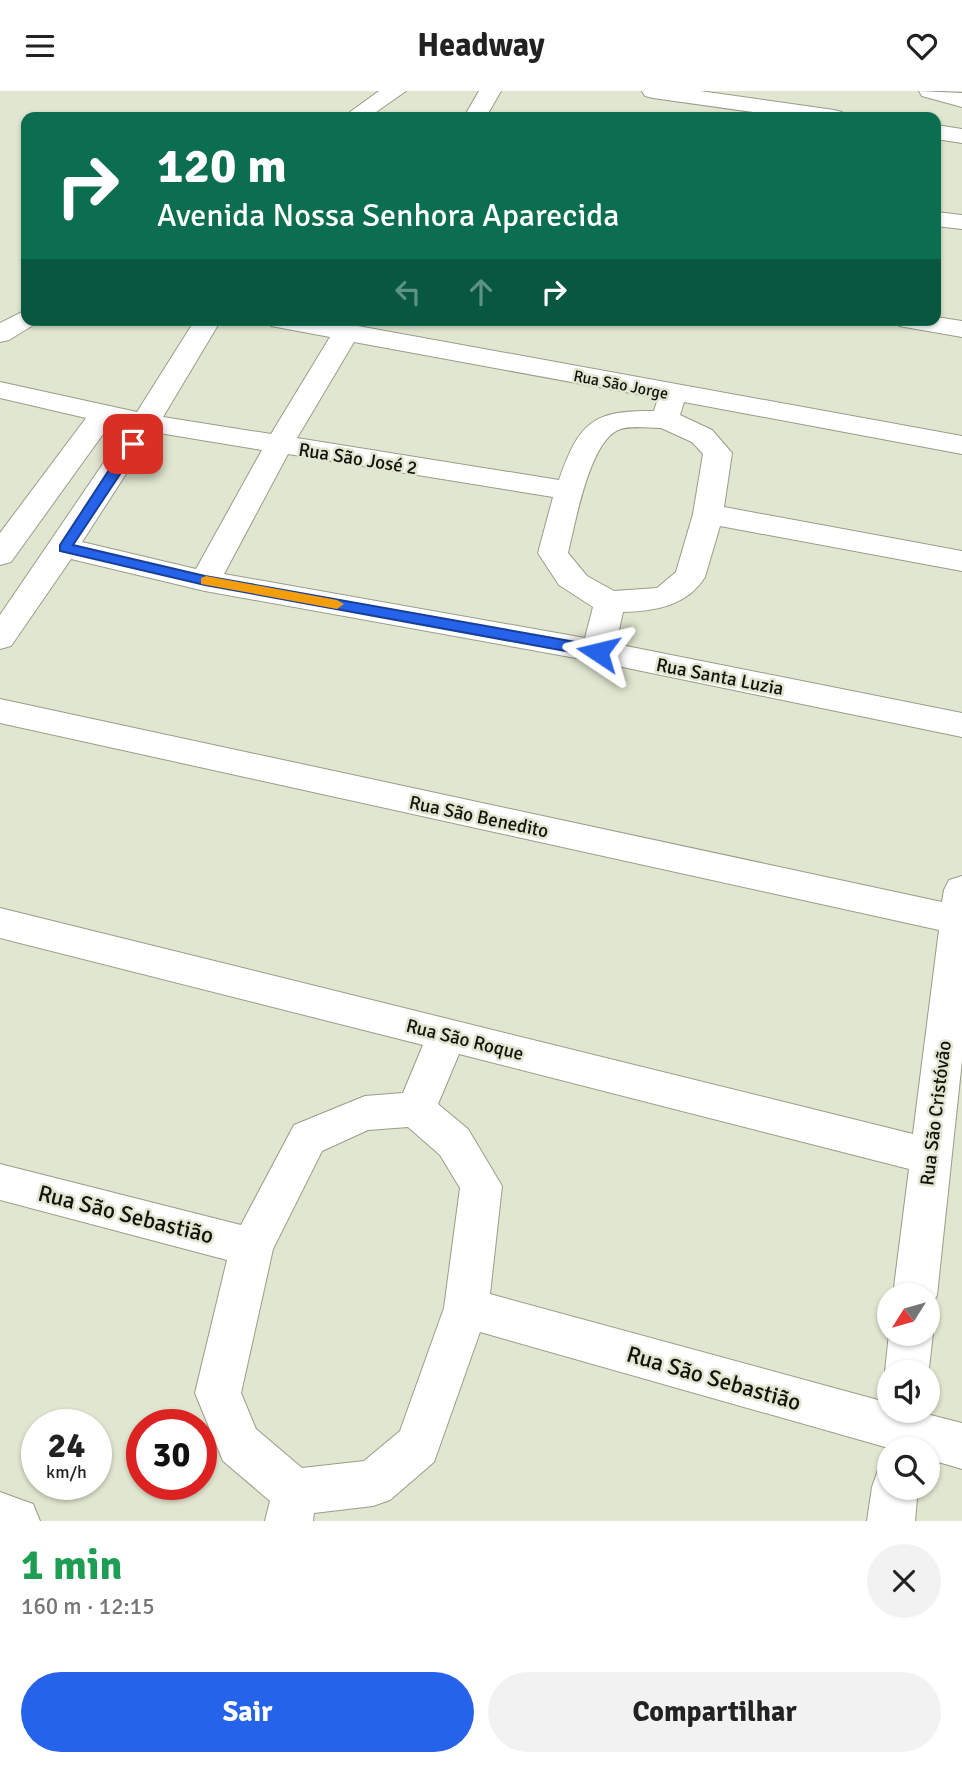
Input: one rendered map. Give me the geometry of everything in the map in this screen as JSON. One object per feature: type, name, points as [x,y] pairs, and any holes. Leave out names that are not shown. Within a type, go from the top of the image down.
[{"type":"street","points":[[367,112],[395,91]]},
{"type":"street","points":[[478,112],[490,91]]},
{"type":"street","points":[[653,91],[766,112]]},
{"type":"street","points":[[930,91],[962,100]]},
{"type":"street","points":[[941,133],[962,136]]},
{"type":"street","points":[[941,220],[962,222]]},
{"type":"street","points":[[0,334],[21,321]]},
{"type":"street","points":[[0,639],[65,548],[147,423],[204,326]]},
{"type":"street","name":"Rua São Jorge","points":[[313,326],[669,407],[962,445]]},
{"type":"street","points":[[940,326],[962,330]]},
{"type":"street","points":[[205,581],[279,445],[346,332]]},
{"type":"street","name":"Rua São José 2","points":[[0,390],[147,423],[570,491]]},
{"type":"street","points":[[669,407],[718,453],[708,514],[690,577],[667,596],[642,601],[610,602],[579,587],[562,572],[553,553],[570,491],[593,436],[602,426],[669,407]]},
{"type":"street","points":[[0,555],[103,414]]},
{"type":"street","points":[[708,514],[962,561]]},
{"type":"street","name":"Rua Santa Luzia","points":[[65,548],[205,581],[598,652],[962,725]]},
{"type":"street","points":[[598,652],[610,602]]},
{"type":"street","name":"Rua São Benedito","points":[[0,711],[960,905]]},
{"type":"street","name":"Rua São Cristóvão","points":[[916,1283],[960,905]]},
{"type":"street","name":"Rua São Roque","points":[[0,923],[930,1156]]},
{"type":"street","points":[[416,1109],[447,1035]]},
{"type":"street","points":[[416,1109],[454,1142],[481,1186],[466,1308],[418,1447],[373,1483],[292,1507],[239,1445],[218,1393],[252,1247],[308,1138],[365,1113],[416,1109]]},
{"type":"street","name":"Rua São Sebastião","points":[[0,1182],[252,1247]]},
{"type":"street","name":"Rua São Sebastião","points":[[466,1308],[962,1446]]},
{"type":"street","points":[[891,1521],[893,1500]]},
{"type":"street","points":[[0,1516],[16,1521]]},
{"type":"slow traffic","points":[[206,581],[337,604]]},
{"type":"route","points":[[133,444],[65,548],[205,581],[598,652]]}]
